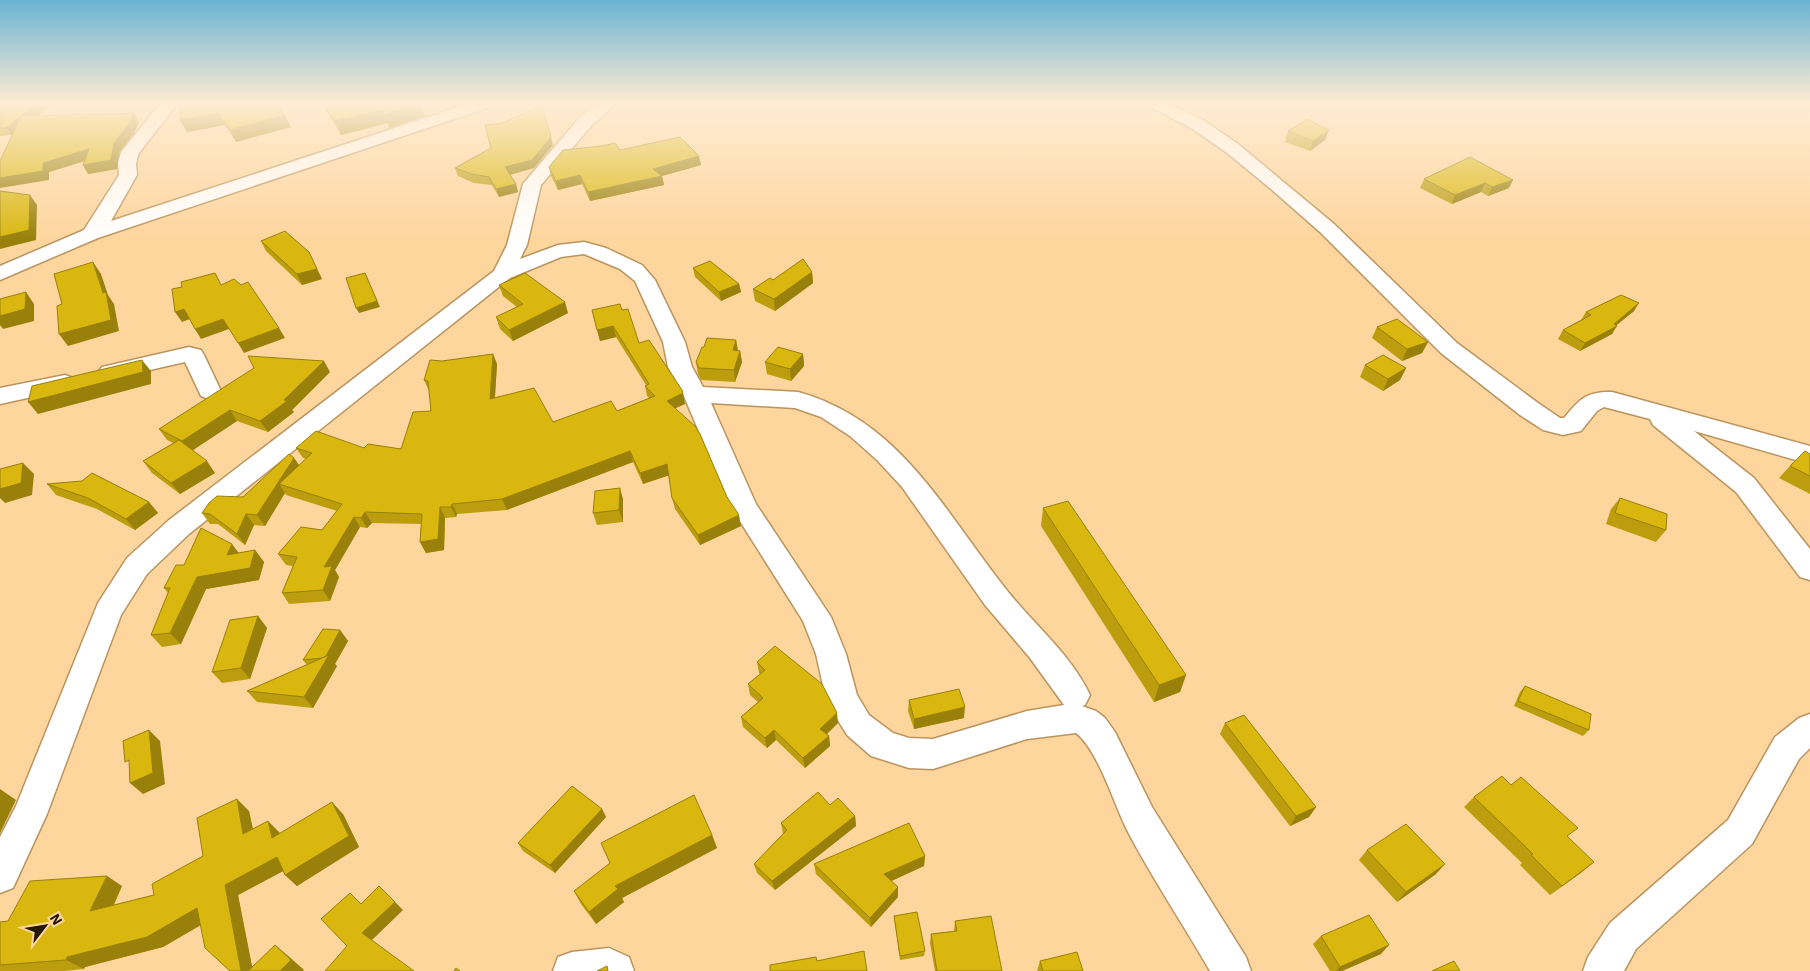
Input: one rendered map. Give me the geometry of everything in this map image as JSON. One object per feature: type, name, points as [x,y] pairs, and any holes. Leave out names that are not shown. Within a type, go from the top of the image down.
[{"type":"street","points":[[91,234],[103,218],[128,175],[127,163],[132,149]]},
{"type":"street","points":[[0,274],[91,234],[347,149]]},
{"type":"street","points":[[503,274],[517,245],[532,184],[561,149]]},
{"type":"street","points":[[1234,149],[1327,228],[1449,348],[1529,409],[1552,424],[1563,427],[1572,425],[1592,400],[1600,398],[1810,455]]},
{"type":"street","points":[[0,875],[30,814],[108,611],[137,566],[179,527],[503,274],[569,249],[582,248],[633,267],[645,280],[674,342],[680,366],[695,394],[744,507],[816,616],[832,654],[842,699],[858,725],[883,745],[909,752],[932,754],[1027,725],[1073,718],[1084,721],[1094,728],[1103,742],[1140,819],[1232,971]]},
{"type":"street","points":[[0,396],[62,384],[185,354],[193,355],[209,391]]},
{"type":"street","points":[[695,394],[798,400],[814,404],[840,416],[893,460],[929,504],[996,598],[1038,644],[1074,695]]},
{"type":"street","points":[[1652,411],[1745,485],[1810,568]]},
{"type":"street","points":[[1602,971],[1623,936],[1740,832],[1788,748],[1810,728]]},
{"type":"street","points":[[572,971],[608,967],[615,971]]},
{"type":"building","points":[[5,149],[88,149],[43,163],[43,171],[0,178],[0,161]]},
{"type":"building","points":[[89,149],[113,149],[111,160],[83,165]]},
{"type":"building","points":[[489,149],[541,149],[532,160],[505,167],[516,184],[496,189],[489,177],[455,168]]},
{"type":"building","points":[[692,149],[699,156],[653,169],[662,176],[588,192],[580,175],[556,181],[549,167],[563,150]]},
{"type":"building","points":[[1470,157],[1513,180],[1492,187],[1485,183],[1455,195],[1424,179]]},
{"type":"building","points":[[0,191],[30,195],[29,230],[0,237]]},
{"type":"building","points":[[285,231],[309,252],[317,269],[297,274],[261,241]]},
{"type":"building","points":[[803,259],[812,272],[774,299],[753,289],[770,278],[773,280]]},
{"type":"building","points":[[710,261],[739,284],[719,292],[693,268]]},
{"type":"building","points":[[93,262],[103,293],[106,292],[111,320],[59,334],[57,306],[62,304],[54,274]]},
{"type":"building","points":[[215,273],[221,285],[234,279],[241,285],[248,282],[279,328],[238,343],[223,319],[195,329],[184,309],[175,312],[172,289],[182,287],[181,282]]},
{"type":"building","points":[[365,273],[377,301],[356,308],[346,278]]},
{"type":"building","points":[[525,273],[565,302],[509,330],[496,317],[523,304],[499,285]]},
{"type":"building","points":[[26,292],[25,309],[0,316],[0,299]]},
{"type":"building","points":[[1621,295],[1639,303],[1614,324],[1617,326],[1585,343],[1563,330],[1591,315],[1586,312]]},
{"type":"building","points":[[620,304],[622,310],[628,309],[639,343],[649,340],[682,390],[683,393],[667,401],[695,426],[727,497],[739,515],[698,535],[672,498],[667,464],[640,473],[630,451],[502,499],[440,507],[438,539],[420,542],[422,514],[365,512],[361,518],[354,517],[324,567],[332,566],[323,590],[282,593],[297,557],[278,554],[301,527],[322,530],[342,504],[279,484],[312,453],[296,448],[316,431],[364,448],[368,444],[401,449],[413,412],[431,411],[428,381],[424,380],[430,360],[442,361],[493,354],[490,399],[534,388],[553,422],[611,401],[617,411],[655,396],[645,386],[649,384],[613,326],[597,330],[592,310]]},
{"type":"building","points":[[1397,319],[1428,342],[1407,349],[1377,327]]},
{"type":"building","points":[[707,338],[736,340],[733,350],[740,351],[734,370],[699,368],[696,362]]},
{"type":"building","points":[[778,347],[803,354],[790,369],[765,362]]},
{"type":"building","points":[[1383,355],[1406,368],[1388,379],[1365,365]]},
{"type":"building","points":[[248,356],[324,361],[284,400],[287,401],[260,421],[230,410],[182,441],[159,429],[254,368]]},
{"type":"building","points":[[142,360],[143,372],[28,402],[32,386]]},
{"type":"building","points":[[179,440],[207,461],[171,483],[143,461]]},
{"type":"building","points":[[1805,451],[1810,454],[1810,476],[1790,466]]},
{"type":"building","points":[[289,454],[294,458],[257,515],[246,514],[237,534],[210,514],[202,513],[217,496],[243,497]]},
{"type":"building","points":[[23,463],[21,483],[0,489],[0,469]]},
{"type":"building","points":[[92,473],[149,502],[126,519],[88,498],[47,484],[82,481]]},
{"type":"building","points":[[620,488],[619,510],[593,513],[595,491]]},
{"type":"building","points":[[1620,498],[1667,514],[1666,530],[1615,513]]},
{"type":"building","points":[[1068,501],[1186,675],[1159,685],[1043,508]]},
{"type":"building","points":[[201,528],[232,544],[227,555],[255,550],[250,568],[197,577],[170,633],[151,635],[170,588],[164,588],[176,565],[184,565]]},
{"type":"building","points":[[258,616],[241,668],[212,672],[230,620]]},
{"type":"building","points":[[323,629],[340,630],[326,656],[303,660]]},
{"type":"building","points":[[775,646],[822,684],[837,713],[820,729],[829,736],[803,758],[774,730],[765,738],[741,717],[763,698],[748,684],[765,670],[757,662]]},
{"type":"building","points":[[329,655],[304,697],[247,691]]},
{"type":"building","points":[[1525,686],[1591,714],[1589,730],[1518,701]]},
{"type":"building","points":[[959,689],[965,707],[914,719],[909,700]]},
{"type":"building","points":[[1244,715],[1316,807],[1296,816],[1225,723]]},
{"type":"building","points":[[149,730],[153,773],[130,783],[129,760],[125,762],[123,741]]},
{"type":"building","points":[[1502,776],[1511,785],[1521,777],[1578,828],[1567,836],[1594,862],[1562,886],[1531,855],[1533,854],[1474,797]]},
{"type":"building","points":[[572,786],[602,809],[550,865],[518,843]]},
{"type":"building","points":[[818,792],[830,805],[838,798],[855,816],[772,881],[754,864],[787,830],[781,823]]},
{"type":"building","points":[[694,795],[712,835],[615,886],[618,889],[589,912],[574,891],[610,863],[601,843]]},
{"type":"building","points":[[237,799],[243,834],[268,821],[272,838],[332,802],[349,836],[285,875],[277,857],[225,885],[241,971],[230,971],[205,948],[197,908],[147,937],[67,957],[66,960],[0,965],[0,922],[8,921],[30,881],[107,876],[90,911],[154,895],[152,884],[203,856],[197,818]]},
{"type":"building","points":[[909,823],[925,856],[884,874],[898,887],[870,918],[814,864]]},
{"type":"building","points":[[1406,824],[1445,864],[1406,892],[1367,850]]},
{"type":"building","points":[[379,886],[395,902],[362,933],[414,971],[325,971],[347,946],[321,919],[350,893],[361,904]]},
{"type":"building","points":[[917,912],[925,951],[900,956],[894,916]]},
{"type":"building","points":[[1369,915],[1389,945],[1340,967],[1321,936]]},
{"type":"building","points":[[991,916],[1002,971],[937,971],[931,934],[957,931],[955,921]]},
{"type":"building","points":[[275,945],[291,960],[280,971],[248,971]]},
{"type":"building","points":[[864,951],[867,971],[770,971],[770,965],[816,957],[817,961]]},
{"type":"building","points":[[1077,952],[1083,971],[1043,971],[1040,961]]},
{"type":"building","points":[[1454,961],[1460,971],[1432,971]]},
{"type":"building","points":[[607,966],[608,971],[597,971]]}]
